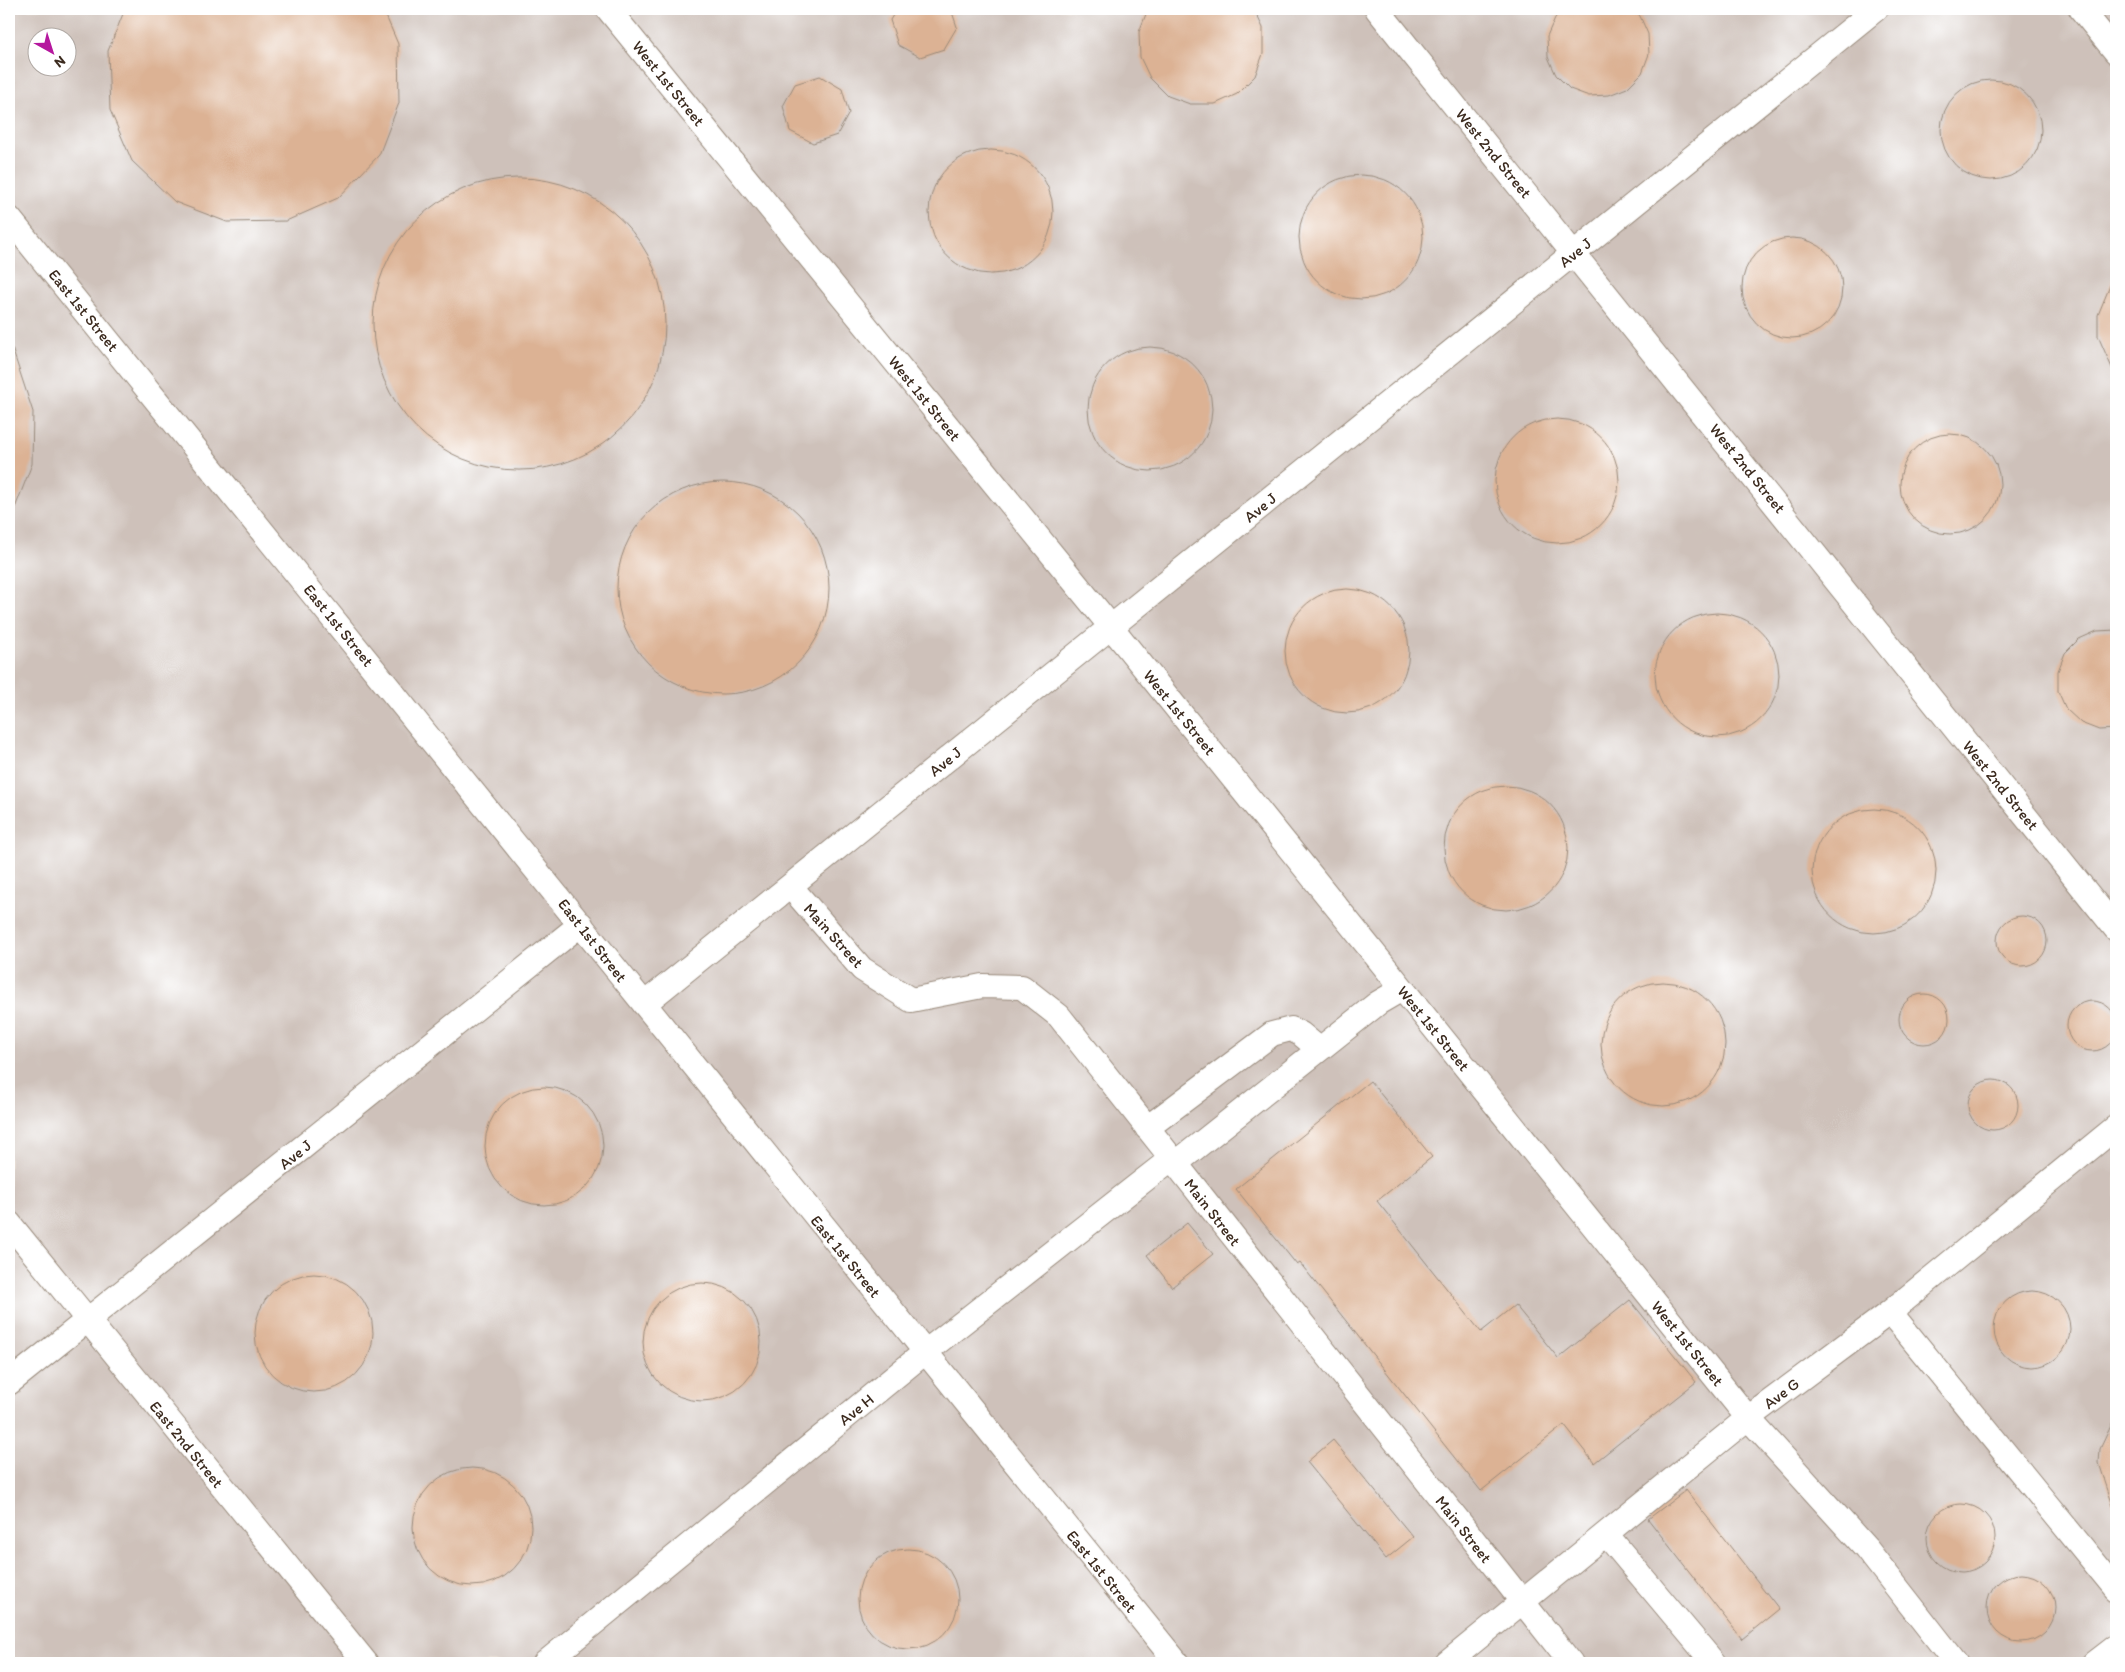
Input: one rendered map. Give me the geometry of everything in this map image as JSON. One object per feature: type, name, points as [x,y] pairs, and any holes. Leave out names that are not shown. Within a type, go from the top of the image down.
[{"type":"street","name":"West 1st Street","points":[[608,9],[1112,628],[1748,1418],[1866,1548],[1956,1663]]},
{"type":"street","name":"West 2nd Street","points":[[1377,9],[1575,252],[2116,929]]},
{"type":"street","name":"Ave J","points":[[644,1004],[1112,628],[1876,9]]},
{"type":"street","points":[[2081,9],[2116,52]]},
{"type":"street","name":"East 1st Street","points":[[9,218],[581,924],[924,1353],[1177,1663]]},
{"type":"street","name":"Main Street","points":[[790,886],[862,968],[911,1000],[982,986],[1022,987],[1059,1016],[1571,1663]]},
{"type":"street","name":"Ave J","points":[[9,1383],[581,924]]},
{"type":"street","name":"Ave H","points":[[545,1663],[924,1353],[1378,1003],[1402,989]]},
{"type":"street","points":[[1147,1128],[1272,1034],[1291,1029],[1301,1034],[1319,1049]]},
{"type":"street","name":"Ave G","points":[[1447,1663],[1748,1418],[1890,1312],[2116,1127]]},
{"type":"street","name":"East 2nd Street","points":[[9,1223],[86,1321],[366,1663]]},
{"type":"street","points":[[1890,1312],[2116,1588]]},
{"type":"street","points":[[1606,1534],[1714,1663]]},
{"type":"street","points":[[2094,1663],[2116,1646]]},
{"type":"shaded area","points":[[9,9],[2116,9],[2116,1663],[9,1663]]},
{"type":"building","points":[[125,9],[383,9],[398,44],[399,103],[379,155],[338,198],[286,221],[227,222],[175,202],[132,161],[110,110],[108,51]]},
{"type":"building","points":[[897,9],[951,9],[957,27],[944,49],[920,57],[898,45],[890,20]]},
{"type":"building","points":[[1148,9],[1254,9],[1263,28],[1263,54],[1255,76],[1237,94],[1215,104],[1190,104],[1168,96],[1150,78],[1140,57],[1139,32]]},
{"type":"building","points":[[1563,9],[1633,9],[1640,16],[1648,34],[1649,54],[1642,73],[1627,88],[1609,95],[1589,96],[1570,89],[1556,75],[1548,57],[1547,36],[1555,18]]},
{"type":"building","points":[[820,76],[842,89],[849,113],[837,135],[813,143],[790,131],[783,106],[795,84]]},
{"type":"building","points":[[1991,80],[2001,81],[2019,88],[2033,102],[2040,120],[2040,140],[2033,158],[2019,172],[2001,179],[1991,180],[1981,179],[1963,172],[1949,158],[1942,140],[1941,130],[1942,120],[1949,102],[1963,88],[1981,81]]},
{"type":"building","points":[[991,150],[1015,155],[1026,160],[1035,168],[1043,177],[1048,188],[1053,212],[1048,236],[1043,247],[1035,256],[1026,264],[1015,269],[991,274],[967,269],[956,264],[947,256],[939,247],[934,236],[929,212],[934,188],[939,177],[947,168],[956,160],[967,155]]},
{"type":"building","points":[[1361,175],[1385,180],[1405,193],[1418,213],[1423,237],[1418,261],[1405,281],[1385,294],[1361,299],[1337,294],[1317,281],[1304,261],[1299,237],[1304,213],[1317,193],[1337,180]]},
{"type":"building","points":[[519,178],[561,184],[588,195],[612,211],[632,231],[648,255],[659,282],[665,324],[659,366],[648,393],[632,417],[612,437],[588,453],[561,464],[519,470],[477,464],[450,453],[426,437],[406,417],[390,393],[379,366],[373,324],[379,282],[390,255],[406,231],[426,211],[450,195],[477,184]]},
{"type":"building","points":[[1792,238],[1802,239],[1820,246],[1834,260],[1841,278],[1841,298],[1834,316],[1820,330],[1802,337],[1792,338],[1782,337],[1764,330],[1750,316],[1743,298],[1742,288],[1743,278],[1750,260],[1764,246],[1782,239]]},
{"type":"building","points":[[2116,271],[2116,377],[2098,336],[2098,315]]},
{"type":"building","points":[[1150,347],[1174,352],[1185,357],[1194,365],[1202,374],[1207,385],[1212,409],[1207,433],[1202,444],[1194,453],[1185,461],[1174,466],[1150,471],[1126,466],[1115,461],[1106,453],[1098,444],[1093,433],[1088,409],[1093,385],[1098,374],[1106,365],[1115,357],[1126,352]]},
{"type":"building","points":[[12,348],[33,412],[32,464],[10,521],[9,349]]},
{"type":"building","points":[[1557,419],[1581,424],[1601,437],[1614,457],[1619,481],[1614,505],[1601,525],[1581,538],[1557,543],[1533,538],[1513,525],[1500,505],[1495,481],[1500,457],[1513,437],[1533,424]]},
{"type":"building","points":[[1950,434],[1960,435],[1978,442],[1992,456],[1999,474],[1999,494],[1992,512],[1978,526],[1960,533],[1950,534],[1940,533],[1922,526],[1908,512],[1901,494],[1900,484],[1901,474],[1908,456],[1922,442],[1940,435]]},
{"type":"building","points":[[713,482],[733,482],[754,486],[773,494],[798,513],[811,529],[821,547],[827,567],[829,588],[827,609],[821,629],[811,647],[798,663],[773,682],[754,690],[733,694],[713,694],[692,690],[673,682],[656,670],[641,655],[629,638],[621,619],[617,598],[617,578],[621,557],[629,538],[641,521],[656,506],[673,494],[692,486]]},
{"type":"building","points":[[1347,589],[1371,594],[1391,607],[1404,627],[1409,651],[1404,675],[1391,695],[1371,708],[1347,713],[1323,708],[1303,695],[1290,675],[1285,651],[1290,627],[1303,607],[1323,594]]},
{"type":"building","points":[[1717,613],[1741,618],[1752,623],[1761,631],[1769,640],[1774,651],[1779,675],[1774,699],[1769,710],[1761,719],[1752,727],[1741,732],[1717,737],[1693,732],[1682,727],[1673,719],[1665,710],[1660,699],[1655,675],[1660,651],[1665,640],[1673,631],[1682,623],[1693,618]]},
{"type":"building","points":[[2116,630],[2116,729],[2099,730],[2081,723],[2066,709],[2058,691],[2058,671],[2065,653],[2079,639],[2097,631]]},
{"type":"building","points":[[1506,786],[1530,791],[1550,804],[1563,824],[1568,848],[1563,872],[1550,892],[1530,905],[1506,910],[1482,905],[1462,892],[1449,872],[1444,848],[1449,824],[1462,804],[1482,791]]},
{"type":"building","points":[[1874,809],[1898,814],[1909,819],[1918,827],[1926,836],[1931,847],[1936,871],[1931,895],[1926,906],[1918,915],[1909,923],[1898,928],[1874,933],[1850,928],[1839,923],[1830,915],[1822,906],[1817,895],[1812,871],[1817,847],[1822,836],[1830,827],[1839,819],[1850,814]]},
{"type":"building","points":[[2022,916],[2032,918],[2040,923],[2045,931],[2047,941],[2045,951],[2040,959],[2032,964],[2022,966],[2012,964],[2004,959],[1999,951],[1997,941],[1999,931],[2004,923],[2012,918]]},
{"type":"building","points":[[1663,982],[1687,987],[1707,1000],[1720,1020],[1725,1044],[1720,1068],[1707,1088],[1687,1101],[1663,1106],[1639,1101],[1619,1088],[1606,1068],[1601,1044],[1606,1020],[1619,1000],[1639,987]]},
{"type":"building","points":[[1924,994],[1934,996],[1942,1001],[1947,1009],[1949,1019],[1947,1029],[1942,1037],[1934,1042],[1924,1044],[1914,1042],[1906,1037],[1901,1029],[1899,1019],[1901,1009],[1906,1001],[1914,996]]},
{"type":"building","points":[[2092,1001],[2110,1008],[2117,1026],[2110,1044],[2092,1051],[2074,1044],[2067,1026],[2074,1008]]},
{"type":"building","points":[[1993,1080],[2003,1082],[2011,1087],[2016,1095],[2018,1105],[2016,1115],[2011,1123],[2003,1128],[1993,1130],[1983,1128],[1975,1123],[1970,1115],[1968,1105],[1970,1095],[1975,1087],[1983,1082]]},
{"type":"building","points":[[1370,1081],[1432,1157],[1377,1201],[1481,1332],[1515,1305],[1558,1358],[1630,1300],[1696,1382],[1594,1463],[1564,1425],[1481,1491],[1300,1263],[1297,1265],[1236,1189]]},
{"type":"building","points":[[544,1087],[567,1091],[586,1104],[599,1123],[603,1146],[599,1169],[586,1188],[567,1201],[544,1205],[521,1201],[502,1188],[489,1169],[485,1146],[489,1123],[502,1104],[521,1091]]},
{"type":"building","points":[[1187,1223],[1213,1254],[1172,1287],[1147,1255]]},
{"type":"building","points":[[314,1274],[337,1278],[356,1291],[369,1310],[373,1333],[369,1356],[356,1375],[337,1388],[314,1392],[291,1388],[272,1375],[259,1356],[255,1333],[259,1310],[272,1291],[291,1278]]},
{"type":"building","points":[[702,1283],[725,1287],[744,1300],[757,1319],[761,1342],[757,1365],[744,1384],[725,1397],[702,1401],[679,1397],[660,1384],[647,1365],[643,1342],[647,1319],[660,1300],[679,1287]]},
{"type":"building","points":[[2032,1291],[2046,1294],[2059,1302],[2067,1315],[2070,1329],[2067,1343],[2059,1356],[2046,1364],[2032,1367],[2018,1364],[2005,1356],[1997,1343],[1994,1329],[1997,1315],[2005,1302],[2018,1294]]},
{"type":"building","points":[[2116,1415],[2116,1506],[2113,1506],[2099,1463],[2100,1449]]},
{"type":"building","points":[[1333,1440],[1413,1537],[1386,1559],[1307,1462]]},
{"type":"building","points":[[472,1468],[495,1472],[514,1485],[527,1504],[531,1527],[527,1550],[514,1569],[495,1582],[472,1586],[449,1582],[430,1569],[417,1550],[413,1527],[417,1504],[430,1485],[449,1472]]},
{"type":"building","points":[[1686,1490],[1779,1609],[1742,1639],[1648,1519]]},
{"type":"building","points":[[1961,1504],[1974,1507],[1985,1514],[1992,1525],[1995,1538],[1992,1551],[1985,1562],[1974,1569],[1961,1572],[1948,1569],[1937,1562],[1930,1551],[1927,1538],[1930,1525],[1937,1514],[1948,1507]]},
{"type":"building","points":[[908,1549],[927,1553],[943,1564],[954,1580],[958,1599],[954,1618],[943,1634],[927,1645],[908,1649],[889,1645],[873,1634],[862,1618],[858,1599],[862,1580],[873,1564],[889,1553]]},
{"type":"building","points":[[2021,1574],[2034,1577],[2045,1584],[2052,1595],[2055,1608],[2052,1621],[2045,1632],[2034,1639],[2021,1642],[2008,1639],[1997,1632],[1990,1621],[1987,1608],[1990,1595],[1997,1584],[2008,1577]]}]
